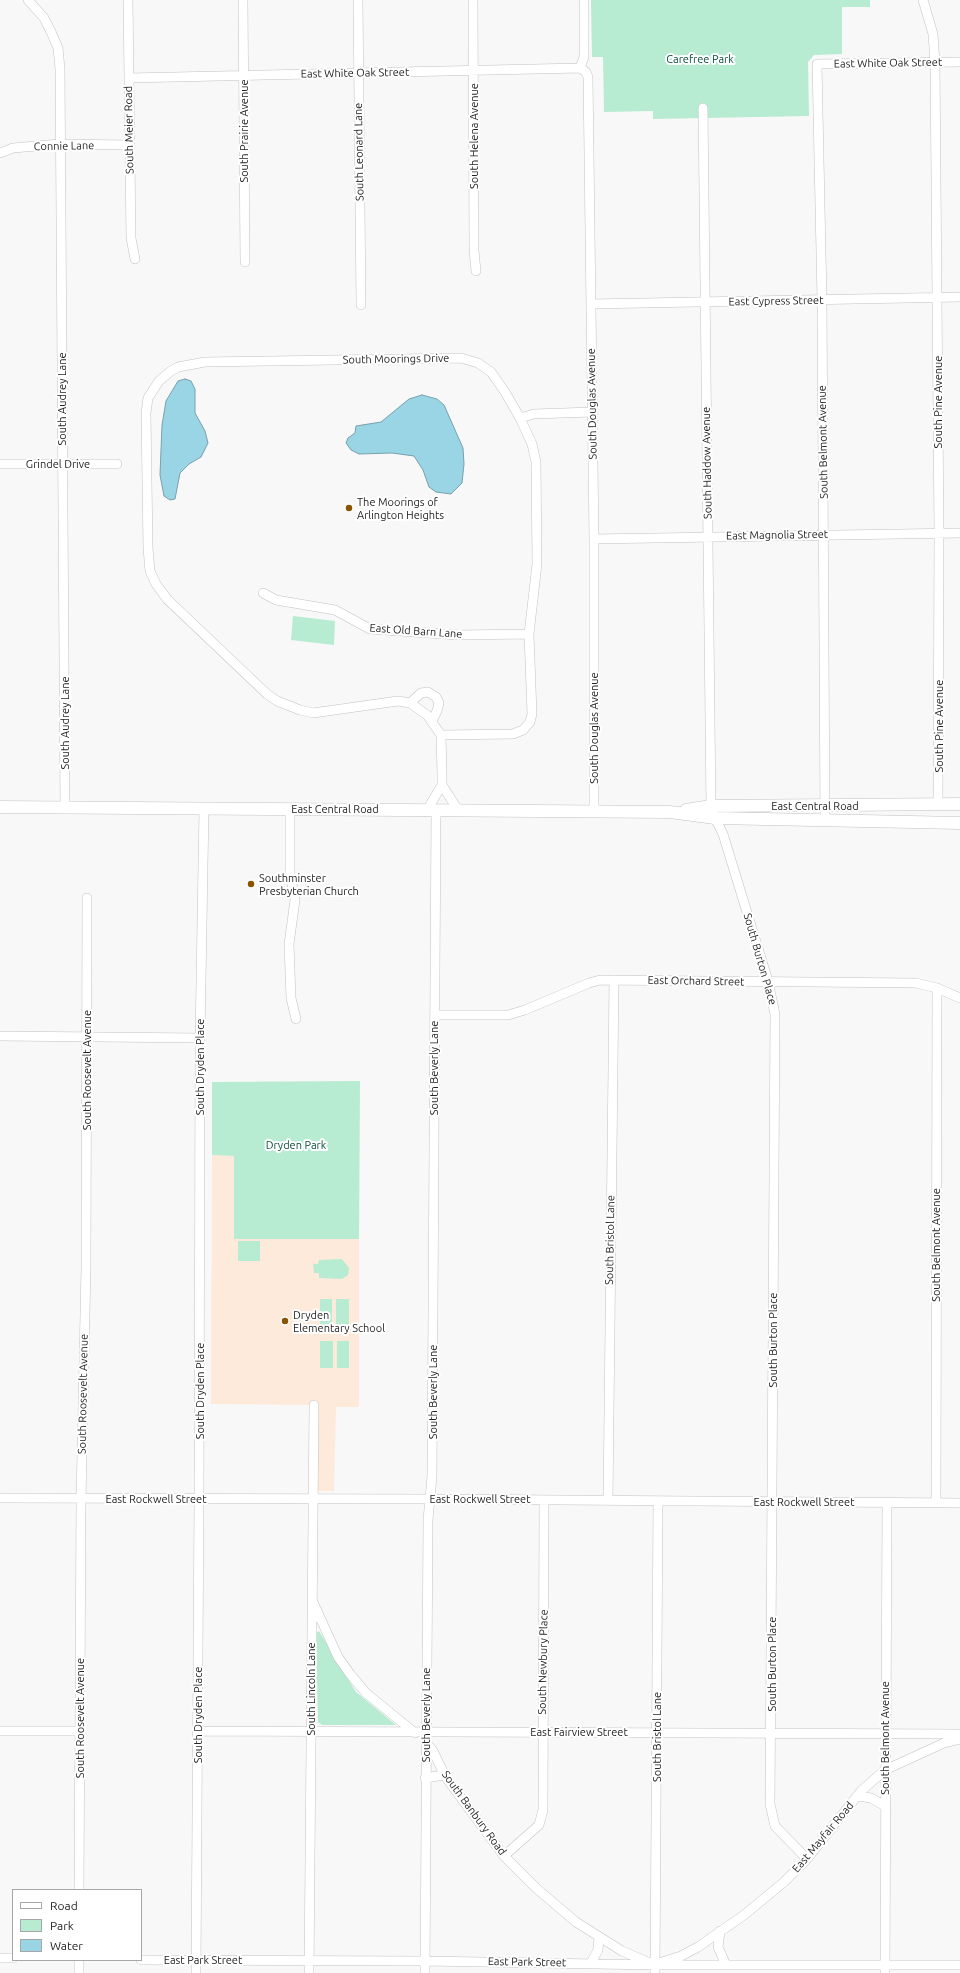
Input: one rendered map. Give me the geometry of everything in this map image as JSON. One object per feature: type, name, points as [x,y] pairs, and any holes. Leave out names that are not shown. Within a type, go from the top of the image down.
[{"type":"main road","name":"East Central Road","points":[[0,807],[713,812],[825,806],[960,804]]},
{"type":"main road","name":"East Central Road","points":[[713,812],[825,821],[960,823]]},
{"type":"street","name":"South Audrey Lane","points":[[28,0],[44,18],[58,48],[65,808]]},
{"type":"street","name":"South Meier Road","points":[[128,0],[130,238],[135,259]]},
{"type":"street","name":"South Prairie Avenue","points":[[243,0],[245,262]]},
{"type":"street","name":"South Leonard Lane","points":[[358,0],[361,305]]},
{"type":"street","name":"South Helena Avenue","points":[[473,0],[474,251],[476,271]]},
{"type":"street","points":[[580,68],[584,57],[584,0]]},
{"type":"street","name":"South Pine Avenue","points":[[923,0],[933,34],[935,63],[939,533],[938,805]]},
{"type":"street","name":"East White Oak Street","points":[[816,64],[960,62]]},
{"type":"street","name":"South Belmont Avenue","points":[[816,64],[822,300],[825,821]]},
{"type":"street","name":"East White Oak Street","points":[[129,78],[580,68]]},
{"type":"street","name":"South Douglas Avenue","points":[[580,68],[586,72],[588,78],[594,538],[594,812]]},
{"type":"street","name":"South Haddow Avenue","points":[[703,108],[713,812]]},
{"type":"street","name":"Connie Lane","points":[[0,153],[13,148],[60,144],[129,145]]},
{"type":"street","name":"East Cypress Street","points":[[591,304],[960,297]]},
{"type":"street","name":"South Moorings Drive","points":[[410,703],[389,702],[313,713],[300,710],[277,701],[164,595],[156,584],[150,571],[148,542],[146,413],[148,398],[159,381],[178,367],[205,362],[461,358],[478,363],[490,372],[506,392],[532,444],[536,462],[536,570],[529,634],[532,714],[530,722],[524,730],[508,734],[441,735]]},
{"type":"street","points":[[520,418],[534,414],[592,412]]},
{"type":"street","name":"Grindel Drive","points":[[0,464],[117,464]]},
{"type":"street","name":"East Magnolia Street","points":[[594,538],[960,533]]},
{"type":"street","name":"East Old Barn Lane","points":[[263,593],[276,600],[335,610],[370,629],[458,635],[529,634]]},
{"type":"street","points":[[432,721],[438,711],[439,703],[436,697],[428,692],[421,693],[410,703],[432,721],[441,735],[442,785],[432,810]]},
{"type":"street","points":[[442,785],[458,810]]},
{"type":"street","name":"South Dryden Place","points":[[196,1973],[200,1038],[204,809]]},
{"type":"street","points":[[290,809],[290,874],[296,900],[289,944],[291,998],[296,1019]]},
{"type":"street","name":"South Beverly Lane","points":[[425,1973],[425,1778],[428,1520],[432,1476],[435,1014],[432,810]]},
{"type":"street","name":"South Burton Place","points":[[713,812],[723,834],[768,982],[775,1014],[772,1733],[770,1804],[775,1826],[807,1859]]},
{"type":"street","name":"South Roosevelt Avenue","points":[[79,1889],[81,1499],[86,1275],[87,898]]},
{"type":"street","name":"East Orchard Street","points":[[435,1014],[508,1015],[525,1010],[600,980],[916,983],[937,988],[960,998]]},
{"type":"street","name":"South Bristol Lane","points":[[608,1500],[614,980]]},
{"type":"street","name":"South Belmont Avenue","points":[[936,1503],[937,988]]},
{"type":"street","points":[[0,1036],[200,1038]]},
{"type":"street","name":"South Lincoln Lane","points":[[309,1973],[314,1405]]},
{"type":"street","name":"East Rockwell Street","points":[[0,1498],[312,1498],[960,1503]]},
{"type":"street","name":"South Newbury Place","points":[[504,1856],[539,1825],[541,1817],[544,1500]]},
{"type":"street","name":"South Bristol Lane","points":[[655,1971],[658,1501]]},
{"type":"street","name":"South Belmont Avenue","points":[[885,1969],[887,1503]]},
{"type":"street","name":"South Banbury Road","points":[[312,1599],[338,1657],[350,1674],[366,1693],[426,1742],[433,1751],[444,1774],[504,1856],[551,1902],[600,1937],[655,1971]]},
{"type":"street","points":[[0,1731],[79,1731]]},
{"type":"street","name":"East Fairview Street","points":[[198,1731],[960,1734]]},
{"type":"street","name":"East Mayfair Road","points":[[655,1971],[682,1956],[744,1915],[778,1886],[807,1859],[858,1796],[885,1770],[944,1743],[960,1738]]},
{"type":"street","points":[[425,1778],[444,1774]]},
{"type":"street","points":[[858,1796],[871,1798],[885,1806]]},
{"type":"street","points":[[720,1931],[718,1948],[726,1965]]},
{"type":"street","points":[[591,1963],[598,1950],[600,1937]]},
{"type":"street","points":[[0,1958],[12,1958]]},
{"type":"street","name":"East Park Street","points":[[142,1960],[425,1960],[591,1963],[655,1971],[726,1965],[885,1969],[960,1965]]},
{"type":"street","points":[[79,1961],[79,1973]]},
{"type":"shaded area","name":"Dryden Elementary School","points":[[212,1155],[234,1156],[234,1239],[359,1239],[359,1407],[336,1407],[334,1491],[317,1491],[316,1405],[211,1404]]},
{"type":"green space","name":"Carefree Park","points":[[591,0],[870,0],[870,7],[842,7],[842,54],[814,55],[808,62],[809,116],[653,119],[653,111],[604,112],[603,57],[592,57]]},
{"type":"green space","points":[[293,616],[335,621],[334,645],[291,640]]},
{"type":"green space","name":"Dryden Park","points":[[360,1081],[359,1239],[234,1239],[234,1156],[212,1155],[212,1082]]},
{"type":"green space","points":[[238,1241],[260,1241],[260,1261],[238,1261]]},
{"type":"green space","points":[[342,1259],[349,1268],[348,1275],[342,1279],[319,1278],[319,1273],[314,1273],[313,1264],[318,1264],[319,1260]]},
{"type":"green space","points":[[320,1299],[332,1299],[332,1326],[320,1326]]},
{"type":"green space","points":[[336,1299],[349,1299],[349,1326],[336,1326]]},
{"type":"green space","points":[[320,1341],[333,1341],[333,1368],[320,1368]]},
{"type":"green space","points":[[337,1341],[349,1341],[349,1368],[337,1368]]},
{"type":"green space","points":[[319,1631],[356,1692],[396,1725],[322,1725],[318,1722],[316,1633]]},
{"type":"water","points":[[185,379],[191,381],[195,389],[195,413],[205,431],[208,443],[201,457],[189,464],[180,473],[175,499],[170,500],[164,496],[160,475],[162,425],[166,401],[178,381]]},
{"type":"water","points":[[422,395],[437,399],[444,405],[463,448],[464,464],[462,483],[451,494],[436,492],[429,487],[423,470],[414,456],[392,453],[359,454],[351,450],[346,443],[348,438],[355,433],[356,426],[381,422],[409,399]]},
{"type":"place","name":"The Moorings of Arlington Heights","points":[[349,508]]},
{"type":"place","name":"Southminster Presbyterian Church","points":[[251,884]]},
{"type":"place","name":"Dryden Elementary School","points":[[285,1321]]}]
